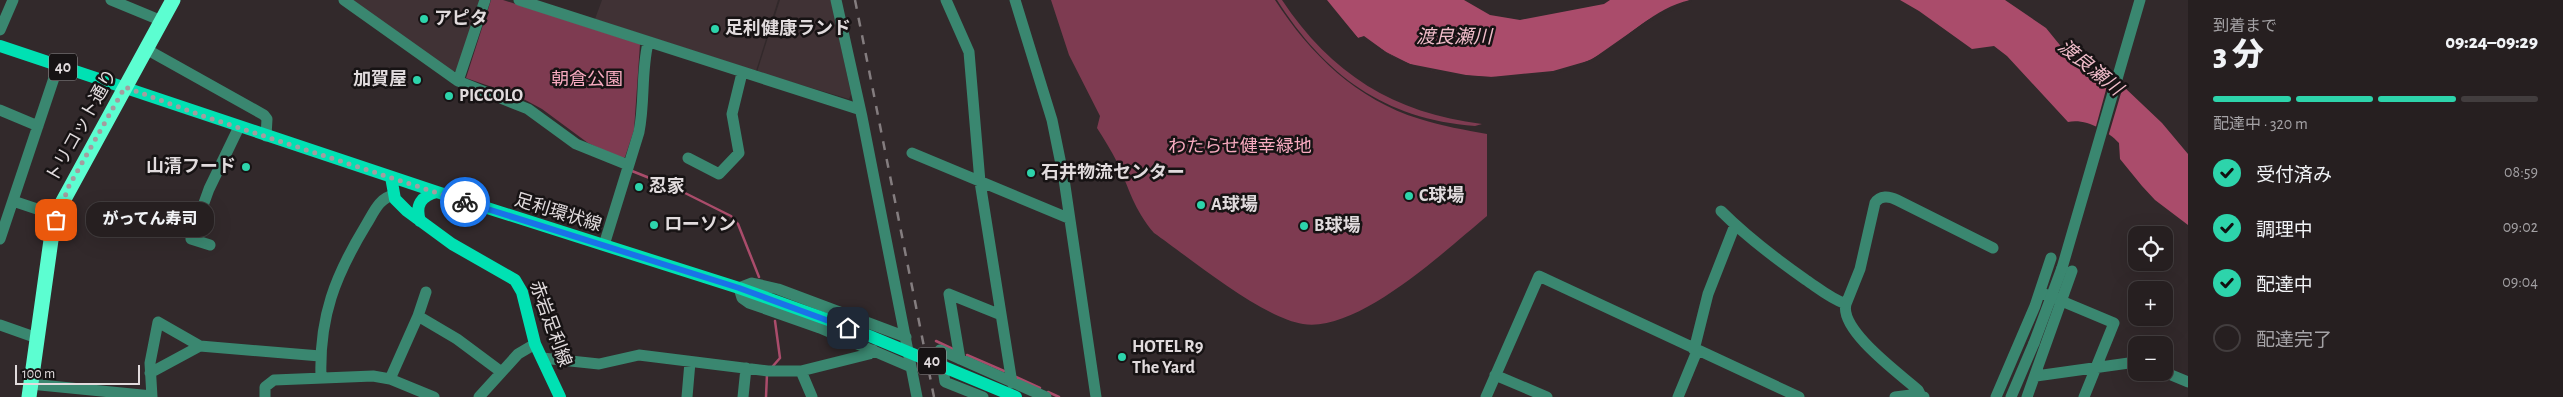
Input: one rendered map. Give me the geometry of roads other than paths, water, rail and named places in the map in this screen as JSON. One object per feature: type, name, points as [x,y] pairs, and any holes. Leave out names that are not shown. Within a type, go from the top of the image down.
[{"type":"highway","name":"トリコット通り","points":[[30,391],[51,240],[58,216],[69,186],[173,0]]},
{"type":"main road","name":"足利環状線","points":[[0,46],[391,177],[739,288],[848,328],[1016,397]]},
{"type":"main road","points":[[391,177],[394,195]]},
{"type":"main road","points":[[420,221],[418,209],[421,200],[437,192]]},
{"type":"main road","name":"赤岩足利線","points":[[394,195],[400,204],[420,221],[452,244],[515,280],[522,292],[535,344],[560,397]]},
{"type":"street","points":[[0,30],[13,0]]},
{"type":"street","points":[[111,0],[162,21]]},
{"type":"street","points":[[344,0],[458,81],[528,109],[576,144],[628,165]]},
{"type":"street","points":[[458,81],[486,0]]},
{"type":"street","points":[[519,0],[858,109]]},
{"type":"street","points":[[836,0],[858,109],[862,117],[917,397]]},
{"type":"street","points":[[946,0],[969,52],[980,182],[1012,383]]},
{"type":"street","points":[[1015,0],[1052,120],[1064,179],[1068,218],[1096,397]]},
{"type":"street","points":[[2027,397],[2062,301],[2077,217],[2140,0]]},
{"type":"street","points":[[604,245],[628,165],[637,143],[642,116],[643,66],[648,43]]},
{"type":"street","points":[[146,48],[264,115],[267,119],[266,136]]},
{"type":"street","points":[[0,239],[58,66]]},
{"type":"street","points":[[688,158],[719,174],[739,153],[732,114],[742,73]]},
{"type":"street","points":[[0,110],[38,126]]},
{"type":"street","points":[[210,245],[191,239],[209,189],[239,127]]},
{"type":"street","points":[[912,153],[1068,218]]},
{"type":"street","points":[[321,378],[320,356],[326,314],[345,260],[382,199],[394,195]]},
{"type":"street","points":[[1923,396],[1880,358],[1859,336],[1846,318],[1844,311],[1860,269],[1874,203],[1880,198],[1887,197],[1897,200],[1993,248]]},
{"type":"street","points":[[13,201],[58,216]]},
{"type":"street","points":[[1721,211],[1735,225],[1786,266],[1828,295],[1846,304]]},
{"type":"street","points":[[1678,397],[1696,350],[1708,294],[1735,225]]},
{"type":"street","points":[[1996,397],[2040,292],[2051,258]]},
{"type":"street","points":[[2011,397],[2067,270]]},
{"type":"street","points":[[1486,397],[1539,276],[1798,397]]},
{"type":"street","points":[[906,337],[778,289],[752,283],[739,288],[742,298],[749,303],[873,350],[911,367]]},
{"type":"street","points":[[390,379],[418,316],[426,292]]},
{"type":"street","points":[[2040,292],[2114,324],[2084,397]]},
{"type":"street","points":[[960,359],[949,294],[1002,315]]},
{"type":"street","points":[[418,316],[457,339],[500,370]]},
{"type":"street","points":[[30,391],[152,396],[150,363],[158,322],[200,346],[320,356]]},
{"type":"street","points":[[0,325],[37,338]]},
{"type":"street","points":[[479,397],[500,370],[518,354],[535,344]]},
{"type":"street","points":[[150,373],[200,346]]},
{"type":"street","points":[[542,358],[599,364],[639,355],[746,368],[801,371],[869,354],[873,350]]},
{"type":"street","points":[[983,397],[945,382],[940,350],[1046,397]]},
{"type":"street","points":[[687,397],[690,362]]},
{"type":"street","points":[[2036,376],[2128,363]]},
{"type":"street","points":[[743,397],[746,368]]},
{"type":"street","points":[[801,371],[812,397]]},
{"type":"street","points":[[1495,375],[1547,397]]},
{"type":"street","points":[[265,397],[266,388],[274,380],[373,376],[390,379],[434,397]]},
{"type":"street","points":[[2173,376],[2188,382]]},
{"type":"street","points":[[1895,397],[1923,396]]},
{"type":"water","name":"渡良瀬川","points":[[1327,0],[1464,0],[1490,15],[1520,20],[1604,4],[1610,0],[1690,0],[1665,9],[1610,48],[1580,64],[1557,71],[1506,77],[1453,74],[1430,70],[1404,62],[1364,37],[1358,38]]},
{"type":"water","name":"渡良瀬川","points":[[1900,0],[2005,0],[2046,28],[2068,55],[2082,65],[2098,71],[2123,86],[2162,123],[2188,154],[2188,225],[2155,200],[2142,186],[2120,159],[2119,143],[2108,134],[2088,123],[2068,122],[2007,56],[1994,46],[1972,49],[1919,11]]},
{"type":"waterway","points":[[632,171],[677,189],[731,216],[738,224],[759,277]]},
{"type":"waterway","points":[[773,366],[780,358],[775,321]]},
{"type":"waterway","points":[[936,341],[955,350]]},
{"type":"waterway","points":[[967,355],[1004,371]]},
{"type":"waterway","points":[[766,397],[767,374]]},
{"type":"waterway","points":[[1016,377],[1040,388]]},
{"type":"waterway","points":[[1048,392],[1059,397]]},
{"type":"railway","points":[[855,0],[934,397]]},
{"type":"place","name":"アピタ","points":[[424,19]]},
{"type":"place","name":"足利健康ランド","points":[[715,29]]},
{"type":"place","name":"加賀屋","points":[[417,80]]},
{"type":"place","name":"PICCOLO","points":[[449,96]]},
{"type":"place","name":"山清フード","points":[[246,167]]},
{"type":"place","name":"石井物流センター","points":[[1031,173]]},
{"type":"place","name":"忍家","points":[[639,187]]},
{"type":"place","name":"C球場","points":[[1409,196]]},
{"type":"place","name":"A球場","points":[[1201,205]]},
{"type":"place","name":"がってん寿司","points":[[56,220]]},
{"type":"place","name":"ローソン","points":[[654,225]]},
{"type":"place","name":"B球場","points":[[1304,226]]},
{"type":"place","name":"HOTEL R9 The Yard","points":[[1122,357]]},
{"type":"park label","name":"朝倉公園","points":[[587,80]]},
{"type":"park label","name":"わたらせ健幸緑地","points":[[1240,147]]}]
